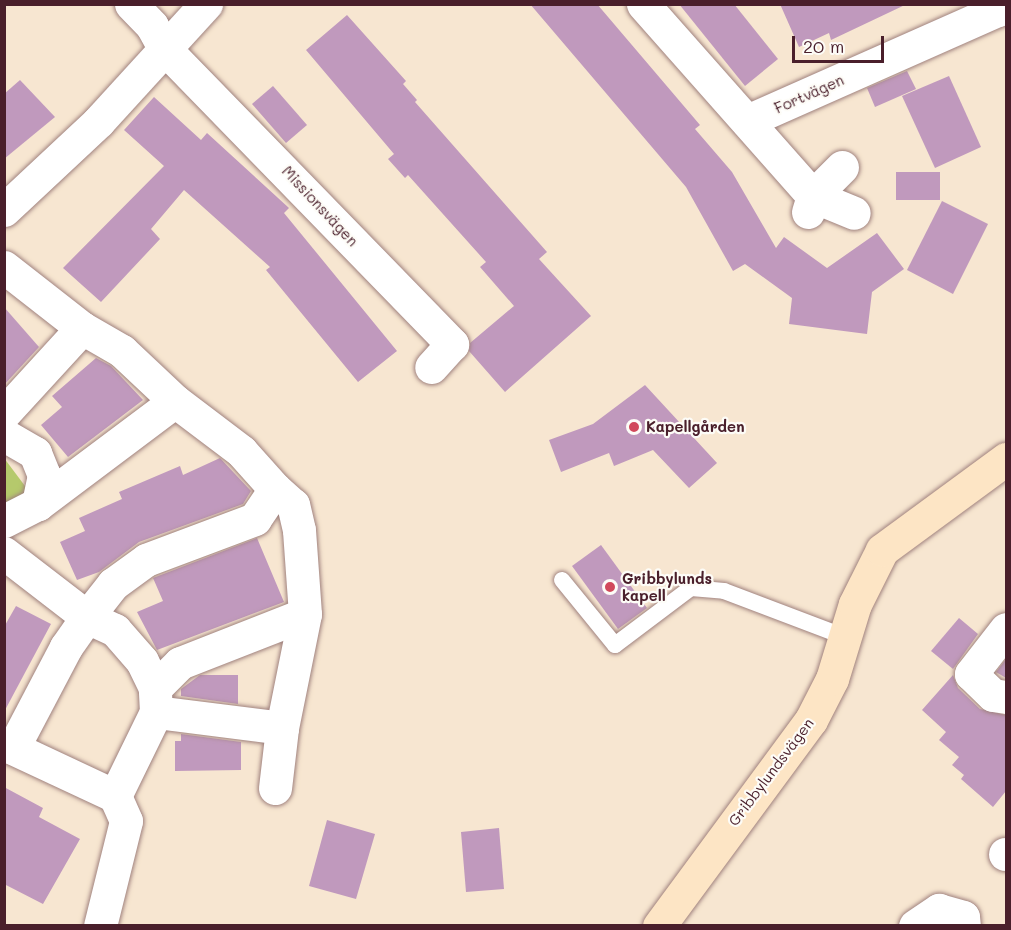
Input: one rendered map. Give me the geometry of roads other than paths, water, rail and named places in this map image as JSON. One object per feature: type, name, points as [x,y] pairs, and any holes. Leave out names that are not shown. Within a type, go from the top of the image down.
[{"type":"street","points":[[131,4],[152,26],[165,49]]},
{"type":"street","points":[[4,210],[99,121],[206,4]]},
{"type":"street","points":[[643,4],[747,122],[810,204],[854,213]]},
{"type":"street","name":"Fortvägen","points":[[747,122],[998,10],[995,4]]},
{"type":"street","name":"Missionsvägen","points":[[165,49],[452,344],[431,367]]},
{"type":"street","points":[[810,204],[842,167]]},
{"type":"street","points":[[4,267],[82,328],[122,351],[175,401],[241,451],[293,505],[299,530],[305,614],[282,728],[275,788]]},
{"type":"street","points":[[4,413],[82,328]]},
{"type":"street","points":[[4,521],[38,504],[175,401]]},
{"type":"street","points":[[4,435],[35,453],[44,475],[38,504]]},
{"type":"street","name":"Gribbylundsvägen","points":[[659,926],[811,720],[832,679],[855,604],[882,550],[1006,459]]},
{"type":"street","points":[[100,926],[126,821],[115,796],[9,746],[66,647],[113,584],[146,560],[255,519],[276,489]]},
{"type":"street","points":[[4,553],[87,617],[116,630],[142,661],[156,700]]},
{"type":"street","points":[[115,796],[156,700],[180,663],[305,614]]},
{"type":"street","points":[[1006,629],[971,674],[993,695],[1006,697]]},
{"type":"street","points":[[156,700],[282,728]]},
{"type":"street","points":[[915,926],[939,910],[963,917],[964,926]]},
{"type":"lane","points":[[562,580],[615,645],[692,588],[724,591],[845,637]]},
{"type":"place","name":"Kapellgården","points":[[634,427]]},
{"type":"place","name":"Gribbylunds kapell","points":[[610,587]]}]
